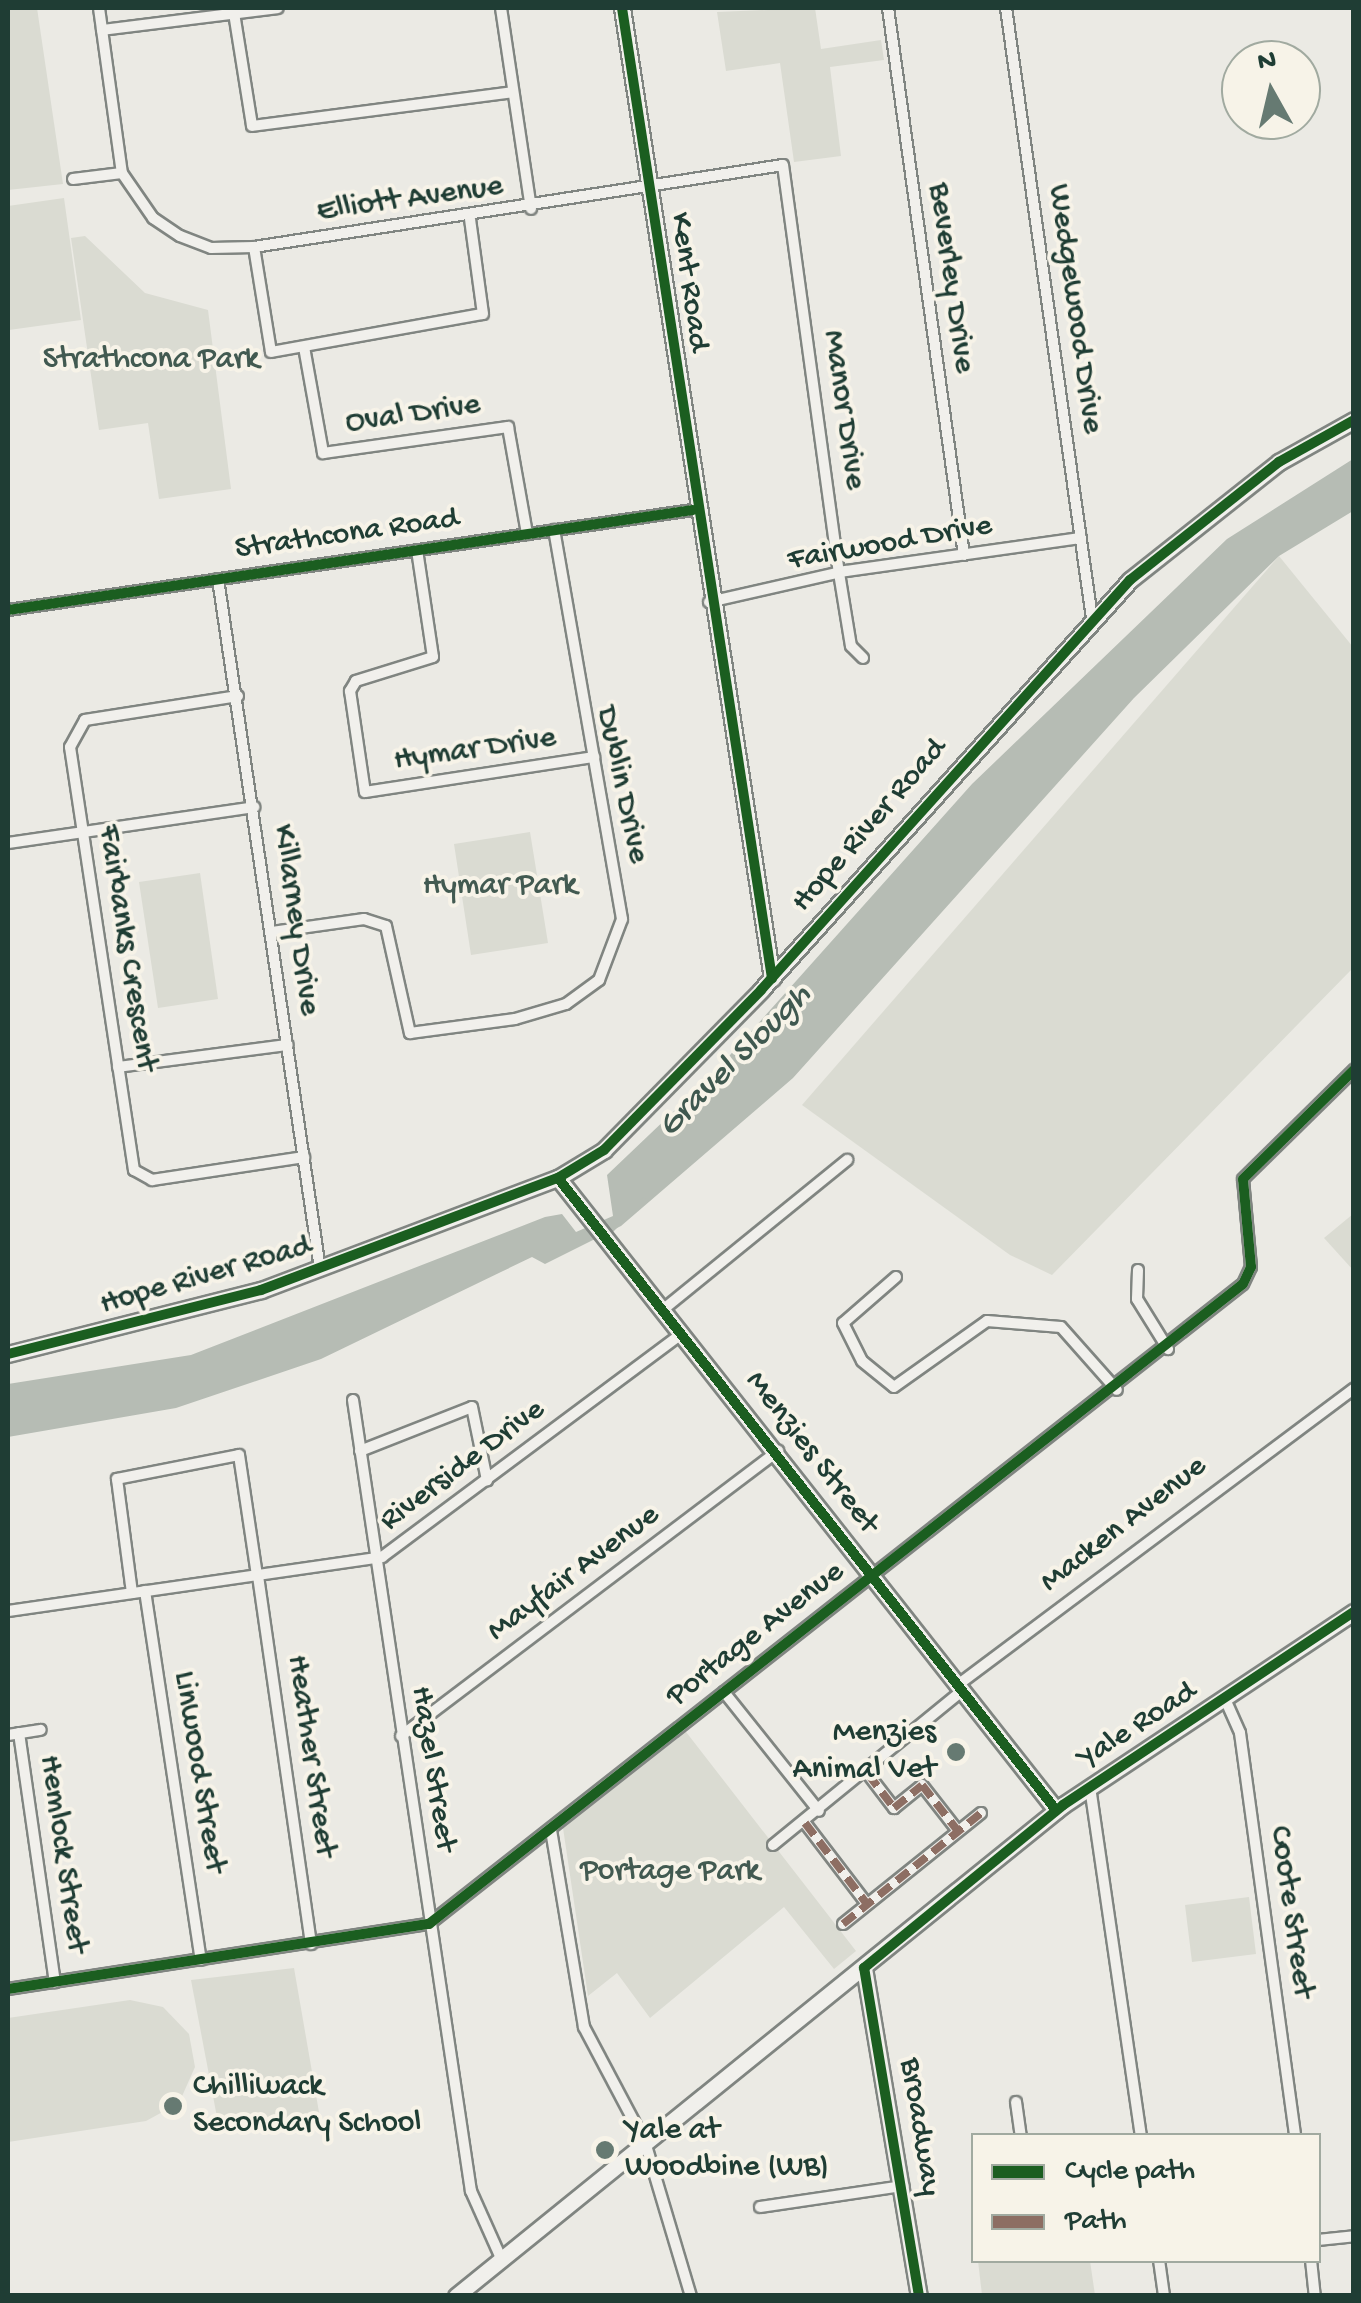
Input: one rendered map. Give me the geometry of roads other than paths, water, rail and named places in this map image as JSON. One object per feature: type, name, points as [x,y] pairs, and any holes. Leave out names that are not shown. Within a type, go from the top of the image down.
[{"type":"street","points":[[73,180],[122,173],[100,8]]},
{"type":"street","points":[[102,30],[278,8]]},
{"type":"street","points":[[501,8],[531,209]]},
{"type":"street","name":"Kent Road","points":[[622,8],[693,510],[772,978]]},
{"type":"street","name":"Beverley Drive","points":[[888,8],[964,555]]},
{"type":"street","name":"Wedgewood Drive","points":[[1006,8],[1092,618]]},
{"type":"street","points":[[234,13],[252,126],[513,92]]},
{"type":"street","name":"Elliott Avenue","points":[[122,173],[153,218],[180,236],[254,247],[648,192],[783,165]]},
{"type":"street","name":"Manor Drive","points":[[783,165],[851,646],[863,658]]},
{"type":"street","points":[[254,247],[271,352],[483,314],[470,218]]},
{"type":"street","name":"Oval Drive","points":[[304,347],[323,452],[508,426],[527,534]]},
{"type":"street","name":"Hope River Road","points":[[8,1354],[320,1269],[563,1184],[604,1150],[772,978],[1092,618],[1279,462],[1354,420]]},
{"type":"street","name":"Strathcona Road","points":[[8,610],[693,510]]},
{"type":"street","name":"Dublin Drive","points":[[272,932],[364,919],[386,926],[410,1033],[566,1004],[599,980],[622,919],[554,530]]},
{"type":"street","name":"Fairwood Drive","points":[[708,602],[840,572],[1081,538]]},
{"type":"street","name":"Hymar Drive","points":[[416,550],[433,657],[356,681],[350,692],[365,792],[594,757]]},
{"type":"street","name":"Killarney Drive","points":[[218,579],[320,1269]]},
{"type":"street","name":"Fairbanks Crescent","points":[[238,696],[85,720],[74,729],[83,832],[134,1170],[152,1180],[304,1157]]},
{"type":"street","points":[[8,843],[254,807]]},
{"type":"street","points":[[118,1067],[288,1044]]},
{"type":"street","name":"Portage Avenue","points":[[8,1989],[429,1924],[874,1573],[1168,1349],[1249,1276],[1243,1180],[1354,1070]]},
{"type":"street","points":[[664,1308],[847,1160]]},
{"type":"street","name":"Menzies Street","points":[[563,1184],[778,1451],[1056,1810]]},
{"type":"street","points":[[1138,1270],[1137,1299],[1168,1349]]},
{"type":"street","points":[[896,1277],[843,1323],[862,1360],[894,1387],[987,1321],[1060,1327],[1116,1390]]},
{"type":"street","name":"Riverside Drive","points":[[8,1611],[376,1558],[684,1333]]},
{"type":"street","name":"Macken Avenue","points":[[774,1845],[868,1774],[961,1687],[1321,1406],[1354,1389]]},
{"type":"street","name":"Hazel Street","points":[[353,1400],[471,2192],[501,2258]]},
{"type":"street","points":[[360,1452],[472,1406],[487,1480]]},
{"type":"street","name":"Mayfair Avenue","points":[[401,1736],[778,1451]]},
{"type":"street","name":"Heather Street","points":[[132,1593],[117,1480],[239,1455],[311,1944]]},
{"type":"street","name":"Linwood Street","points":[[146,1591],[201,1960]]},
{"type":"street","name":"Yale Road","points":[[456,2296],[1056,1810],[1354,1612]]},
{"type":"street","points":[[724,1692],[819,1811]]},
{"type":"street","name":"Coote Street","points":[[1225,1699],[1240,1733],[1294,2133]]},
{"type":"street","points":[[14,1734],[41,1730]]},
{"type":"street","name":"Hemlock Street","points":[[14,1734],[55,1982]]},
{"type":"street","points":[[868,1774],[894,1808],[922,1785],[958,1831]]},
{"type":"street","points":[[1090,1787],[1141,2133]]},
{"type":"street","points":[[843,1924],[981,1813]]},
{"type":"street","points":[[805,1823],[867,1904]]},
{"type":"street","points":[[551,1830],[584,2027],[645,2142],[691,2296]]},
{"type":"street","name":"Broadway","points":[[864,1968],[874,1996],[919,2296]]},
{"type":"street","points":[[845,1984],[874,1996]]},
{"type":"street","points":[[1016,2102],[1021,2133]]},
{"type":"street","points":[[760,2207],[903,2186]]},
{"type":"street","points":[[1321,2240],[1354,2236]]},
{"type":"street","points":[[1159,2263],[1164,2296]]},
{"type":"street","points":[[1311,2263],[1315,2296]]},
{"type":"water","points":[[1353,459],[1353,511],[1279,556],[1134,698],[793,1078],[621,1226],[545,1264],[532,1257],[321,1359],[176,1408],[8,1437],[8,1384],[191,1355],[545,1217],[562,1214],[576,1232],[613,1216],[607,1175],[713,1074],[972,784],[1227,539]]},
{"type":"waterway","name":"Gravel Slough","points":[[609,1233],[644,1198]]},
{"type":"place","name":"Menzies Animal Vet","points":[[956,1752]]},
{"type":"place","name":"Chilliwack Secondary School","points":[[173,2106]]},
{"type":"place","name":"Yale at Woodbine (WB)","points":[[605,2150]]},
{"type":"park label","name":"Strathcona Park","points":[[151,360]]},
{"type":"park label","name":"Hymar Park","points":[[500,886]]},
{"type":"park label","name":"Portage Park","points":[[670,1872]]}]
